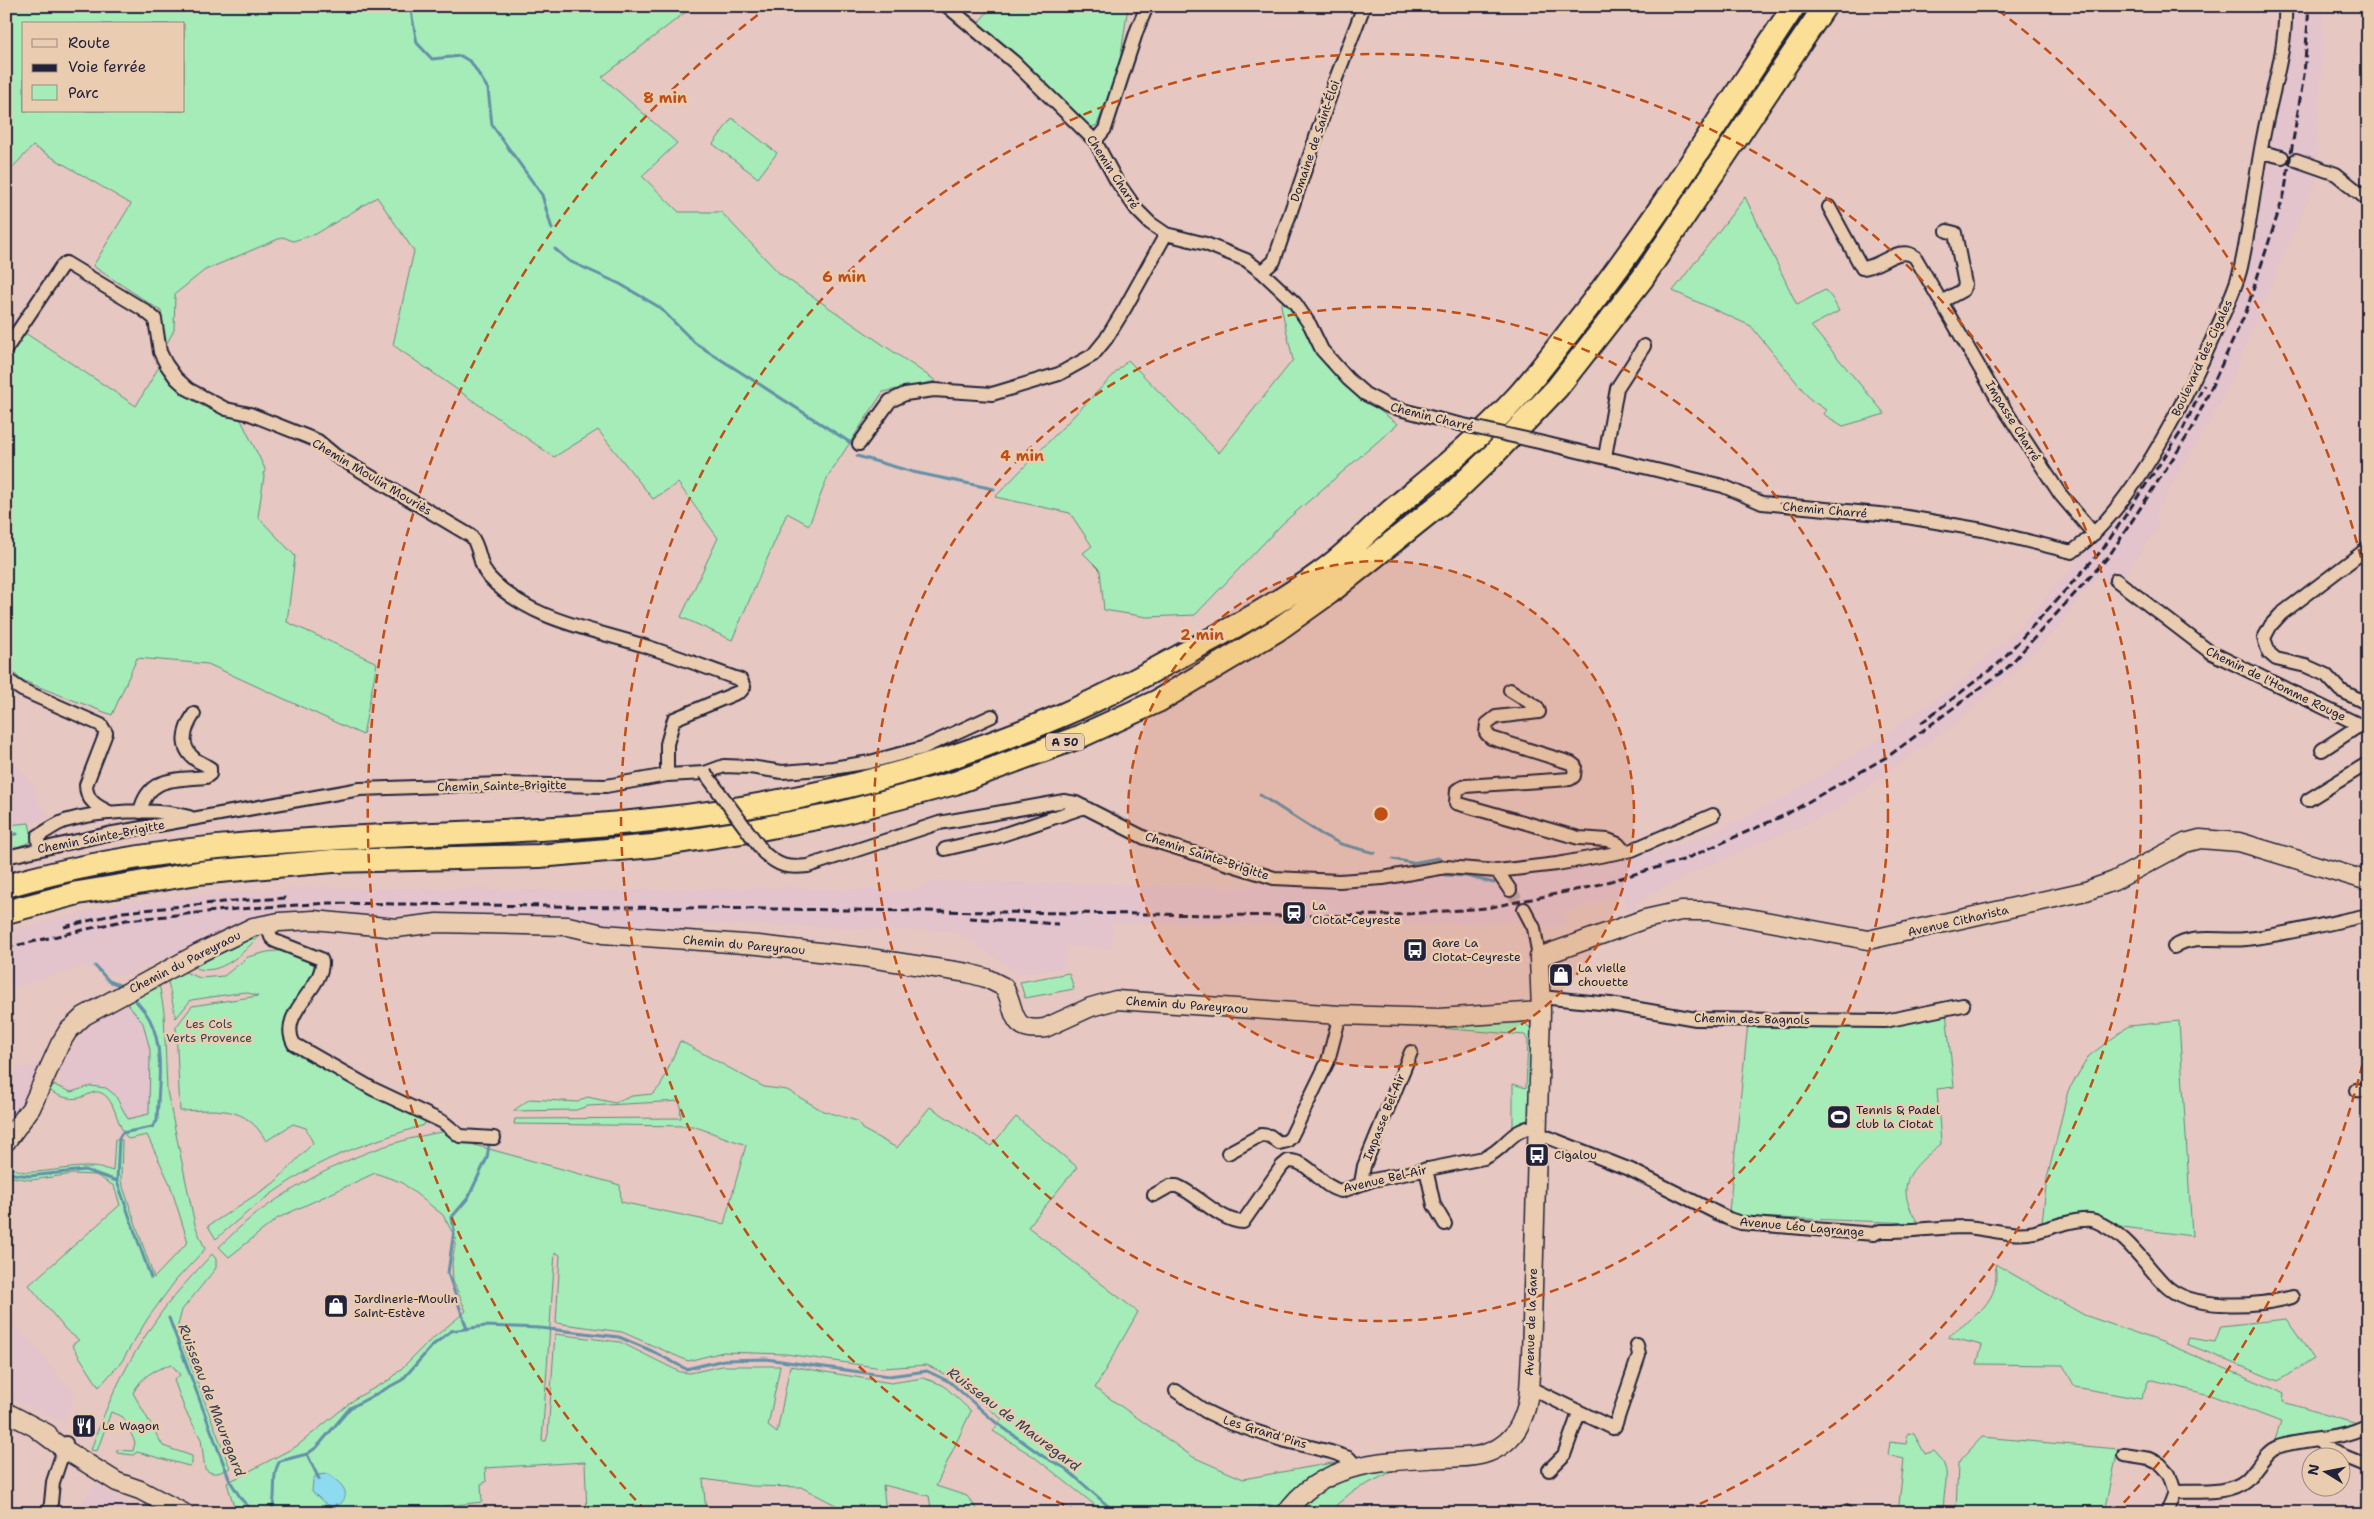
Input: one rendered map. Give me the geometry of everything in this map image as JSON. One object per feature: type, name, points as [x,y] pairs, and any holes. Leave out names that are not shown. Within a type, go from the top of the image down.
[{"type":"highway","name":"A 50","points":[[6,886],[77,868],[194,848],[350,837],[551,829],[659,819],[737,809],[834,789],[940,761],[1059,717],[1115,690],[1239,625],[1322,573],[1474,441],[1518,396],[1615,272],[1700,150],[1794,6]]},
{"type":"highway","name":"A 50","points":[[6,912],[78,893],[198,873],[334,861],[539,856],[653,846],[764,828],[838,814],[955,783],[1079,737],[1158,701],[1276,630],[1329,593],[1450,496],[1501,447],[1557,388],[1642,279],[1825,6]]},
{"type":"street","name":"Chemin Charré","points":[[947,6],[1014,62],[1095,141],[1116,180],[1137,210],[1166,234],[1206,244],[1238,257],[1262,272],[1295,303],[1310,325],[1322,350],[1348,379],[1365,394],[1388,406],[1723,486],[1762,503],[1901,516],[1983,530],[2072,552]]},
{"type":"street","points":[[1095,141],[1105,129],[1137,30],[1147,6]]},
{"type":"street","name":"Domaine de Saint-Éloi","points":[[1262,272],[1274,261],[1335,81],[1364,6]]},
{"type":"street","name":"Boulevard des Cigales","points":[[2072,552],[2094,534],[2136,481],[2177,413],[2227,305],[2241,268],[2261,152],[2283,44],[2286,6]]},
{"type":"street","points":[[2261,152],[2282,157]]},
{"type":"street","points":[[2296,160],[2336,174],[2368,200]]},
{"type":"street","name":"Impasse Charré","points":[[1829,207],[1862,268],[1872,268],[1902,252],[1915,256],[1996,396],[2060,494],[2094,534]]},
{"type":"street","points":[[1941,302],[1963,290],[1964,284],[1954,233],[1947,231]]},
{"type":"street","points":[[859,444],[890,401],[905,394],[934,390],[992,394],[1059,374],[1093,355],[1106,339],[1125,308],[1166,234]]},
{"type":"street","name":"Chemin Moulin Mouriès","points":[[6,348],[61,266],[66,263],[144,310],[155,319],[163,358],[176,378],[188,389],[226,409],[250,414],[318,441],[336,456],[471,536],[488,576],[515,599],[574,626],[647,646],[742,680],[744,687],[741,691],[674,719],[667,744],[667,775]]},
{"type":"street","points":[[1605,457],[1619,382],[1644,346]]},
{"type":"street","points":[[2368,548],[2281,614],[2271,624],[2264,638],[2269,653],[2276,659],[2306,666],[2326,675],[2340,690],[2368,704]]},
{"type":"street","name":"Chemin de l'Homme Rouge","points":[[2116,580],[2210,652],[2364,727]]},
{"type":"street","points":[[6,680],[22,690],[101,725],[105,729],[106,733],[86,785],[86,792],[96,806],[111,814]]},
{"type":"street","points":[[1510,690],[1537,707],[1539,712],[1496,717],[1487,724],[1486,733],[1491,738],[1571,763],[1575,766],[1574,776],[1570,779],[1460,787],[1455,794],[1456,803],[1579,838],[1608,840],[1618,844],[1624,851]]},
{"type":"street","points":[[140,812],[143,800],[157,784],[166,781],[206,777],[210,774],[210,768],[195,759],[184,743],[184,732],[194,714]]},
{"type":"street","name":"Chemin Sainte-Brigitte","points":[[6,857],[193,819],[360,789],[500,784],[606,786],[667,775],[705,773],[724,766],[750,767],[782,772],[870,762],[922,748],[992,716]]},
{"type":"street","points":[[2322,750],[2364,727]]},
{"type":"street","points":[[2308,800],[2368,763]]},
{"type":"street","name":"Chemin Sainte-Brigitte","points":[[705,773],[764,853],[777,864],[792,868],[808,866],[939,823],[1064,801],[1085,807],[1145,838],[1274,878],[1308,881],[1384,878],[1446,867],[1497,871],[1557,864],[1624,851],[1670,835],[1713,815]]},
{"type":"street","points":[[945,850],[993,838],[1085,807]]},
{"type":"street","points":[[39,849],[38,836],[65,822],[111,814],[140,812],[179,814],[193,819]]},
{"type":"street","name":"Avenue Citharista","points":[[1539,957],[1645,919],[1692,910],[1745,916],[1868,940],[2086,891],[2114,881],[2185,843],[2200,839],[2239,842],[2368,881]]},
{"type":"street","points":[[1497,871],[1510,890]]},
{"type":"street","points":[[1524,909],[1534,928],[1539,957]]},
{"type":"street","points":[[2174,947],[2186,941],[2246,940],[2368,915]]},
{"type":"street","name":"Chemin du Pareyraou","points":[[6,1142],[31,1108],[60,1044],[68,1031],[84,1016],[199,953],[253,927],[267,924],[314,920],[396,928],[437,923],[568,926],[603,934],[758,945],[948,970],[986,978],[1004,987],[1008,993],[1016,1021],[1021,1025],[1038,1029],[1045,1028],[1092,1007],[1116,1000],[1340,1015],[1439,1018],[1541,1004]]},
{"type":"street","points":[[267,924],[271,937],[275,940],[321,959],[322,962],[317,977],[292,1022],[290,1035],[294,1044],[372,1090],[443,1122],[460,1136],[494,1138]]},
{"type":"street","name":"Avenue de la Gare","points":[[1289,1509],[1319,1482],[1356,1466],[1383,1462],[1486,1454],[1509,1441],[1516,1429],[1527,1404],[1528,1387],[1538,1129],[1541,1004],[1539,957]]},
{"type":"street","name":"Chemin des Bagnols","points":[[1541,1004],[1610,1004],[1703,1019],[1885,1021],[1963,1004]]},
{"type":"street","points":[[1228,1153],[1261,1135],[1270,1136],[1279,1143],[1290,1138],[1328,1061],[1340,1015]]},
{"type":"street","name":"Impasse Bel-Air","points":[[1361,1183],[1364,1166],[1411,1052]]},
{"type":"street","name":"Avenue Bel-Air","points":[[1154,1196],[1170,1186],[1177,1186],[1213,1209],[1240,1222],[1246,1220],[1282,1166],[1288,1161],[1304,1165],[1337,1191],[1345,1191],[1361,1183],[1484,1158],[1494,1153],[1514,1133],[1523,1128],[1538,1129]]},
{"type":"street","name":"Avenue Léo Lagrange","points":[[1538,1129],[1632,1170],[1730,1219],[1742,1223],[1874,1234],[1880,1231],[1966,1227],[2024,1234],[2074,1222],[2094,1221],[2127,1241],[2165,1284],[2181,1296],[2201,1302],[2254,1304],[2276,1302],[2292,1297]]},
{"type":"street","points":[[1426,1170],[1434,1205],[1445,1224]]},
{"type":"street","points":[[1528,1387],[1609,1428],[1615,1426],[1639,1355],[1637,1345]]},
{"type":"street","name":"Les Grand Pins","points":[[1176,1391],[1205,1411],[1230,1423],[1282,1440],[1349,1458],[1356,1466]]},
{"type":"street","points":[[6,1412],[65,1446],[117,1482],[140,1490],[184,1513]]},
{"type":"street","points":[[1549,1470],[1564,1455],[1579,1413]]},
{"type":"street","points":[[2175,1492],[2218,1490],[2236,1486],[2245,1481],[2276,1447],[2360,1431],[2368,1426]]},
{"type":"street","points":[[2320,1440],[2329,1450],[2368,1466]]},
{"type":"street","points":[[50,1513],[54,1482],[65,1446]]},
{"type":"street","points":[[2124,1454],[2150,1459],[2160,1464],[2169,1474],[2175,1492],[2167,1513]]},
{"type":"shaded area","points":[[2291,6],[2323,6],[2316,180],[2220,404],[2155,513],[2159,525],[2123,578],[2115,588],[2099,575],[2063,617],[2066,620],[2014,672],[1951,726],[1834,811],[1688,874],[1636,902],[1634,911],[1630,912],[1624,895],[1564,912],[1567,925],[1549,929],[1538,923],[1522,922],[1379,926],[1113,923],[1110,948],[1066,945],[1064,968],[1019,973],[956,931],[694,923],[690,931],[577,923],[319,915],[260,916],[124,976],[83,967],[6,989],[6,932],[121,903],[234,892],[331,888],[607,891],[765,888],[909,891],[936,881],[1252,887],[1264,880],[1321,886],[1354,886],[1447,870],[1493,877],[1651,846],[1653,855],[1712,833],[1777,802],[1811,782],[1877,741],[1965,679],[2022,625],[2127,504],[2232,306],[2255,235],[2285,58]]},
{"type":"shaded area","points":[[6,764],[15,764],[35,787],[36,798],[50,818],[29,823],[6,825]]},
{"type":"shaded area","points":[[125,1001],[143,1023],[150,1050],[150,1114],[128,1119],[115,1095],[91,1086],[71,1092],[59,1087],[64,1075],[57,1072],[86,1027]]},
{"type":"shaded area","points":[[43,1063],[24,1112],[6,1133],[6,1071]]},
{"type":"shaded area","points":[[6,1315],[75,1395],[64,1423],[6,1396]]},
{"type":"shaded area","points":[[96,1484],[141,1513],[79,1513],[82,1503]]},
{"type":"green space","points":[[6,6],[679,6],[687,11],[602,77],[677,143],[642,176],[679,212],[721,212],[780,274],[936,381],[883,392],[828,476],[809,525],[787,513],[732,640],[681,617],[718,538],[678,483],[653,499],[598,430],[554,457],[393,345],[414,251],[377,197],[316,234],[293,241],[283,237],[205,270],[175,294],[174,330],[165,347],[161,311],[93,266],[131,204],[33,146],[6,174]]},
{"type":"green space","points":[[992,6],[1128,6],[1119,68],[1097,125],[1087,129],[1002,48],[979,22]]},
{"type":"green space","points":[[732,118],[777,153],[758,178],[713,144]]},
{"type":"green space","points":[[1745,197],[1797,305],[1825,290],[1832,298],[1839,311],[1811,326],[1885,414],[1843,426],[1823,414],[1826,410],[1811,400],[1751,326],[1673,291]]},
{"type":"green space","points":[[1283,302],[1301,321],[1325,363],[1347,387],[1398,424],[1282,524],[1195,615],[1147,617],[1104,610],[1100,570],[1083,553],[1092,546],[1070,513],[995,497],[1128,360],[1219,453],[1293,360],[1281,306]]},
{"type":"green space","points":[[25,333],[136,406],[160,365],[186,395],[204,407],[241,420],[265,469],[258,517],[295,556],[287,622],[377,663],[363,735],[208,664],[137,658],[112,715],[21,680],[6,665],[6,359]]},
{"type":"green space","points":[[29,823],[33,841],[6,851],[6,825]]},
{"type":"green space","points":[[261,933],[232,961],[213,969],[203,970],[194,967]]},
{"type":"green space","name":"Les Cols Verts Provence","points":[[287,950],[318,961],[319,967],[286,1036],[426,1120],[424,1125],[355,1148],[315,1166],[263,1200],[216,1239],[208,1226],[274,1183],[313,1143],[306,1128],[293,1124],[266,1141],[258,1129],[240,1115],[218,1110],[180,1111],[176,1027],[192,1006],[258,996],[245,992],[191,1000],[176,1018],[167,977],[182,971],[200,978],[224,976],[248,957],[267,952]]},
{"type":"green space","points":[[1069,973],[1074,989],[1025,998],[1020,982]]},
{"type":"green space","points":[[159,983],[164,1012],[167,1091],[195,1225],[205,1249],[176,1280],[148,1318],[122,1361],[99,1387],[72,1345],[79,1340],[66,1330],[29,1285],[120,1205],[114,1186],[96,1175],[73,1174],[31,1180],[6,1176],[6,1166],[25,1172],[80,1167],[102,1168],[113,1171],[115,1139],[122,1140],[121,1181],[154,1278],[188,1242],[170,1184],[147,1135],[128,1139],[110,1101],[99,1092],[79,1098],[72,1098],[59,1096],[50,1090],[54,1085],[71,1092],[91,1086],[106,1088],[115,1095],[128,1119],[149,1114],[150,1050],[143,1023],[125,1001]]},
{"type":"green space","name":"Tennis & Padel club la Ciotat","points":[[1946,1012],[1954,1087],[1937,1089],[1941,1144],[1921,1161],[1908,1178],[1906,1187],[1907,1198],[1918,1223],[1747,1217],[1729,1212],[1748,1023]]},
{"type":"green space","points":[[1505,1020],[1525,1023],[1535,1033],[1529,1119],[1515,1131],[1513,1131],[1513,1084],[1526,1088],[1528,1041],[1525,1035],[1439,1028]]},
{"type":"green space","points":[[2179,1021],[2192,1236],[2123,1227],[2096,1214],[2042,1222],[2047,1179],[2068,1091],[2089,1056],[2129,1026]]},
{"type":"green space","points":[[680,1041],[764,1087],[787,1090],[823,1111],[857,1121],[862,1129],[897,1148],[930,1107],[991,1146],[1016,1117],[1077,1167],[1028,1227],[1138,1312],[1095,1388],[1193,1457],[1243,1479],[1332,1463],[1335,1469],[1281,1513],[1105,1513],[1033,1456],[993,1431],[1002,1419],[949,1376],[927,1365],[882,1368],[786,1354],[723,1352],[688,1361],[622,1332],[556,1323],[560,1255],[555,1252],[542,1441],[546,1441],[548,1434],[555,1334],[620,1342],[680,1372],[690,1373],[722,1366],[780,1366],[768,1426],[777,1433],[790,1366],[891,1383],[923,1378],[943,1385],[971,1411],[936,1486],[967,1496],[980,1513],[972,1513],[969,1509],[932,1513],[929,1496],[883,1485],[886,1513],[851,1513],[801,1487],[752,1486],[703,1479],[706,1513],[587,1513],[585,1462],[485,1468],[486,1482],[481,1484],[482,1502],[387,1513],[236,1513],[227,1483],[297,1446],[356,1398],[391,1379],[426,1344],[466,1311],[453,1281],[452,1263],[456,1239],[443,1215],[401,1182],[375,1173],[278,1218],[229,1257],[219,1247],[253,1216],[275,1200],[322,1173],[370,1151],[421,1136],[448,1131],[460,1141],[620,1185],[621,1202],[724,1224],[746,1145],[693,1126],[514,1124],[515,1119],[681,1118],[680,1101],[588,1106],[576,1110],[513,1111],[530,1099],[578,1102],[587,1097],[615,1103],[632,1096],[653,1094],[661,1085]]},
{"type":"green space","points":[[212,1254],[216,1259],[216,1268],[182,1310],[177,1329],[230,1468],[217,1473],[205,1469],[201,1439],[185,1410],[174,1380],[180,1375],[172,1365],[149,1374],[140,1382],[133,1393],[163,1446],[192,1456],[192,1464],[189,1466],[137,1452],[133,1455],[117,1453],[117,1450],[133,1451],[135,1442],[123,1417],[111,1412],[97,1451],[91,1450],[104,1414],[130,1361],[167,1305]]},
{"type":"green space","points":[[1995,1264],[2084,1315],[2162,1342],[2272,1388],[2284,1394],[2283,1402],[2357,1424],[2274,1443],[2281,1422],[2213,1396],[2149,1379],[2141,1399],[2075,1387],[2063,1365],[1977,1364],[1982,1345],[1948,1337],[1976,1315],[1990,1298],[1996,1277]]},
{"type":"green space","points":[[2286,1319],[2314,1359],[2278,1381],[2187,1344],[2189,1338],[2215,1342],[2221,1326]]},
{"type":"green space","points":[[1908,1433],[1914,1434],[1925,1454],[1934,1451],[1941,1459],[1946,1473],[1944,1513],[1898,1513],[1904,1459],[1888,1455],[1890,1442],[1906,1444]]},
{"type":"green space","points":[[1982,1437],[2118,1449],[2105,1512],[1956,1513],[1958,1463]]},
{"type":"green space","points":[[1397,1469],[1353,1491],[1327,1513],[1295,1513],[1310,1498],[1361,1471]]},
{"type":"water","points":[[328,1474],[342,1486],[345,1494],[345,1498],[335,1507],[327,1504],[312,1492],[313,1480],[316,1475]]},
{"type":"waterway","points":[[410,6],[417,43],[432,59],[461,56],[471,62],[488,89],[492,125],[542,195],[552,229]]},
{"type":"waterway","points":[[555,249],[569,261],[620,284],[659,307],[695,343],[851,443]]},
{"type":"waterway","points":[[857,456],[913,472],[994,489]]},
{"type":"waterway","points":[[1260,795],[1321,834],[1341,844],[1375,853]]},
{"type":"waterway","points":[[6,835],[17,834]]},
{"type":"waterway","points":[[1393,859],[1412,863],[1438,858],[1442,860]]},
{"type":"waterway","points":[[1445,875],[1466,876],[1494,883]]},
{"type":"waterway","points":[[95,966],[109,981],[124,987]]},
{"type":"waterway","points":[[117,1181],[119,1138],[122,1133],[152,1127],[157,1121],[160,1070],[158,1044],[148,1017],[131,995]]},
{"type":"waterway","points":[[467,1329],[448,1273],[454,1230],[452,1217],[468,1198],[487,1158],[489,1145]]},
{"type":"waterway","name":"Ruisseau de Mauregard","points":[[6,1173],[30,1176],[85,1170],[117,1181],[151,1278]]},
{"type":"waterway","name":"Ruisseau de Mauregard","points":[[169,1318],[230,1481],[242,1500],[255,1513]]},
{"type":"waterway","name":"Ruisseau de Mauregard","points":[[271,1513],[274,1500],[275,1473],[280,1461],[307,1454],[317,1447],[350,1408],[402,1380],[433,1345],[451,1331],[485,1326],[540,1328],[619,1337],[652,1351],[686,1369],[724,1360],[766,1359],[889,1376],[927,1371],[950,1382],[994,1421],[1044,1457],[1065,1468],[1116,1513]]},
{"type":"waterway","points":[[307,1454],[319,1479]]},
{"type":"waterway","points":[[336,1505],[341,1513]]},
{"type":"waterway","name":"Ruisseau de Mauregard","points":[[1253,1513],[1263,1506],[1273,1507],[1280,1511]]},
{"type":"tunnel","points":[[1510,890],[1524,909]]},
{"type":"railway","points":[[6,948],[126,920],[237,909],[328,903],[1294,916],[1393,915],[1487,908],[1590,887],[1683,860],[1785,815],[1890,755],[2007,668],[2109,556],[2192,429],[2246,312],[2284,195],[2304,75],[2309,6]]},
{"type":"railway","points":[[1921,723],[1999,663],[2103,549],[2183,429],[2204,385]]},
{"type":"railway","points":[[64,927],[123,912],[234,901],[287,898]]},
{"type":"railway","points":[[969,918],[1058,924]]},
{"type":"place","name":"La Ciotat-Ceyreste","points":[[1294,913]]},
{"type":"place","name":"Gare La Ciotat-Ceyreste","points":[[1415,950]]},
{"type":"place","name":"La vielle chouette","points":[[1561,975]]},
{"type":"place","name":"Tennis & Padel club la Ciotat","points":[[1839,1117]]},
{"type":"place","name":"Cigalou","points":[[1537,1155]]},
{"type":"place","name":"Jardinerie-Moulin Saint-Estève","points":[[336,1306]]},
{"type":"place","name":"Le Wagon","points":[[84,1426]]}]
